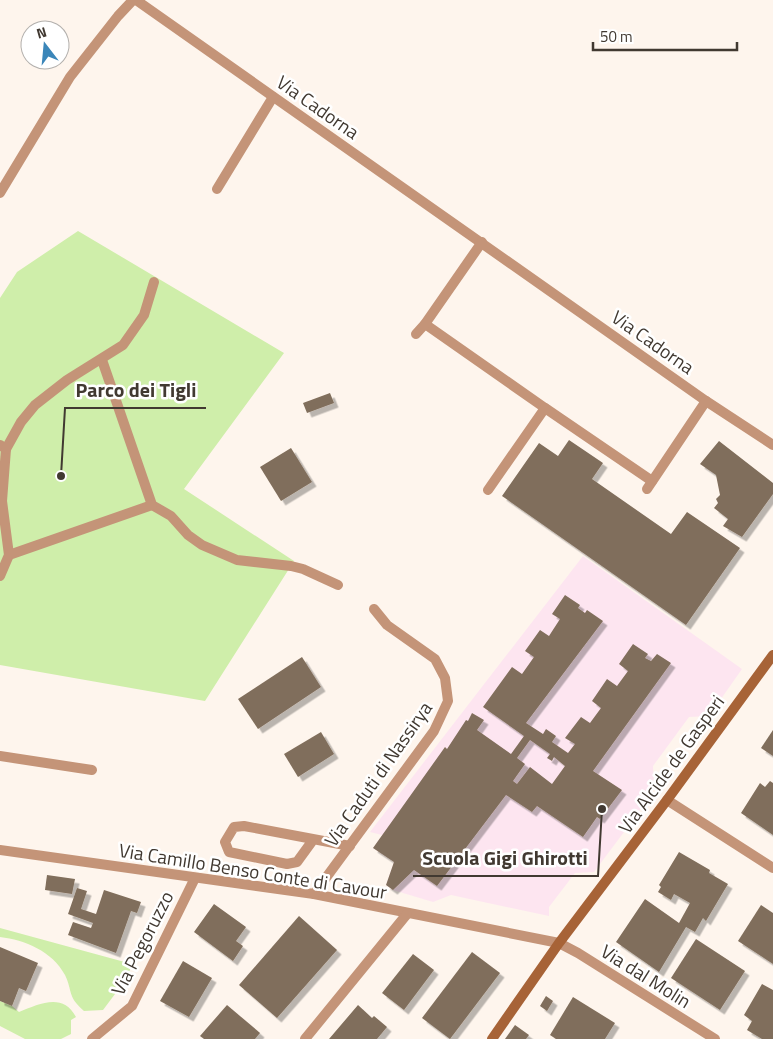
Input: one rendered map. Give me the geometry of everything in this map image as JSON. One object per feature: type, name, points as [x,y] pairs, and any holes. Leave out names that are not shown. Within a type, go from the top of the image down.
[{"type":"street","name":"Via Cadorna","points":[[134,0],[172,23],[273,97],[706,401],[773,444]]},
{"type":"street","points":[[0,193],[70,77],[118,16],[134,0]]},
{"type":"street","points":[[217,189],[273,97]]},
{"type":"street","points":[[416,334],[482,242]]},
{"type":"street","points":[[0,576],[10,555],[2,501],[3,447],[35,405],[67,380],[102,360],[123,345],[144,315],[154,282]]},
{"type":"street","points":[[425,324],[545,408],[649,485],[706,401]]},
{"type":"street","points":[[102,360],[152,505],[171,516],[188,534],[202,545],[237,560],[303,569],[338,585]]},
{"type":"street","points":[[488,490],[545,408]]},
{"type":"street","points":[[10,555],[152,505]]},
{"type":"street","name":"Via Caduti di Nassirya","points":[[314,894],[434,731],[448,701],[445,678],[436,659],[387,625],[374,609]]},
{"type":"street","name":"Via Alcide de Gasperi","points":[[492,1039],[559,943],[772,659]]},
{"type":"street","points":[[0,756],[92,770]]},
{"type":"street","points":[[667,800],[773,868]]},
{"type":"street","points":[[313,840],[297,862],[287,864],[229,852],[225,842],[234,827],[244,826],[350,846]]},
{"type":"street","name":"Via Camillo Benso Conte di Cavour","points":[[0,850],[314,894],[559,943]]},
{"type":"street","name":"Via Pegoruzzo","points":[[92,1039],[132,1006],[195,878]]},
{"type":"street","points":[[305,1039],[407,914]]},
{"type":"street","name":"Via dal Molin","points":[[559,943],[715,1039]]},
{"type":"shaded area","points":[[583,556],[742,669],[709,716],[689,717],[653,766],[654,789],[630,824],[594,872],[575,873],[549,907],[549,916],[451,895],[433,902],[393,890],[386,885],[394,862],[373,848],[382,835],[370,832]]},
{"type":"green space","points":[[78,231],[284,353],[184,489],[294,561],[205,701],[0,665],[0,298],[17,272]]},
{"type":"green space","points":[[0,928],[132,964],[127,978],[103,1010],[84,1011],[75,1001],[65,975],[53,959],[28,944],[0,937]]},
{"type":"green space","points":[[0,1001],[12,1006],[19,1012],[42,1003],[58,1002],[71,1009],[76,1017],[71,1020],[71,1034],[61,1039],[25,1039],[0,1026]]},
{"type":"building","points":[[330,393],[334,403],[307,413],[303,403]]},
{"type":"building","points":[[569,440],[603,463],[592,479],[671,534],[687,512],[740,548],[686,625],[502,496],[539,443],[558,456]]},
{"type":"building","points":[[719,441],[773,483],[773,494],[742,537],[723,526],[728,519],[714,508],[718,503],[716,499],[720,495],[716,475],[700,464]]},
{"type":"building","points":[[291,448],[312,482],[281,501],[260,467]]},
{"type":"building","points":[[565,595],[580,605],[578,608],[585,613],[587,610],[603,621],[526,723],[543,734],[546,729],[556,736],[552,742],[568,753],[575,744],[565,738],[581,717],[590,723],[601,708],[592,701],[607,679],[617,686],[628,671],[619,664],[633,644],[648,654],[645,658],[651,661],[657,654],[671,663],[593,771],[622,790],[600,819],[597,817],[583,837],[537,806],[532,812],[506,795],[437,886],[414,870],[393,890],[386,885],[394,862],[373,848],[445,747],[447,749],[472,713],[484,720],[477,730],[511,754],[524,736],[483,707],[512,667],[522,674],[534,657],[525,651],[540,630],[549,636],[560,619],[552,614]],"holes":[[[530,740],[550,754],[547,758],[552,761],[554,757],[565,766],[552,784],[530,767],[517,784],[513,781],[525,764],[517,758]]]},
{"type":"building","points":[[302,657],[321,687],[258,729],[238,699]]},
{"type":"building","points":[[773,730],[773,756],[761,748]]},
{"type":"building","points":[[321,732],[334,754],[298,777],[284,754]]},
{"type":"building","points":[[770,781],[773,783],[773,835],[741,813],[760,783],[765,787]]},
{"type":"building","points":[[679,852],[710,870],[709,873],[728,884],[706,921],[703,918],[695,932],[686,927],[659,972],[616,942],[645,899],[679,923],[690,903],[674,894],[671,900],[658,892],[661,887],[659,885]]},
{"type":"building","points":[[47,875],[75,879],[72,894],[45,890]]},
{"type":"building","points":[[77,888],[87,891],[81,909],[96,914],[104,890],[141,902],[137,913],[131,911],[116,953],[68,935],[73,922],[91,928],[93,923],[68,914]]},
{"type":"building","points":[[214,904],[246,927],[236,941],[243,946],[233,961],[194,932]]},
{"type":"building","points":[[761,905],[773,913],[773,964],[738,941]]},
{"type":"building","points":[[299,916],[337,950],[277,1018],[239,985]]},
{"type":"building","points":[[696,939],[745,971],[720,1010],[671,978]]},
{"type":"building","points":[[0,947],[38,963],[26,991],[19,988],[12,1006],[0,1001]]},
{"type":"building","points":[[472,952],[500,973],[450,1039],[422,1018]]},
{"type":"building","points":[[413,954],[434,970],[404,1010],[382,993]]},
{"type":"building","points":[[183,961],[212,978],[189,1017],[160,1001]]},
{"type":"building","points":[[762,984],[773,990],[773,1039],[762,1039],[747,1030],[752,1021],[744,1015]]},
{"type":"building","points":[[546,996],[553,1001],[547,1011],[540,1006]]},
{"type":"building","points":[[573,997],[615,1023],[605,1039],[556,1039],[550,1035]]},
{"type":"building","points":[[227,1005],[260,1033],[255,1039],[204,1039],[200,1036]]},
{"type":"building","points":[[358,1005],[372,1018],[374,1016],[387,1027],[377,1039],[329,1039]]},
{"type":"building","points":[[515,1025],[529,1035],[526,1039],[505,1039]]},
{"type":"place","name":"Parco dei Tigli","points":[[61,476]]},
{"type":"place","name":"Scuola Gigi Ghirotti","points":[[602,809]]}]
